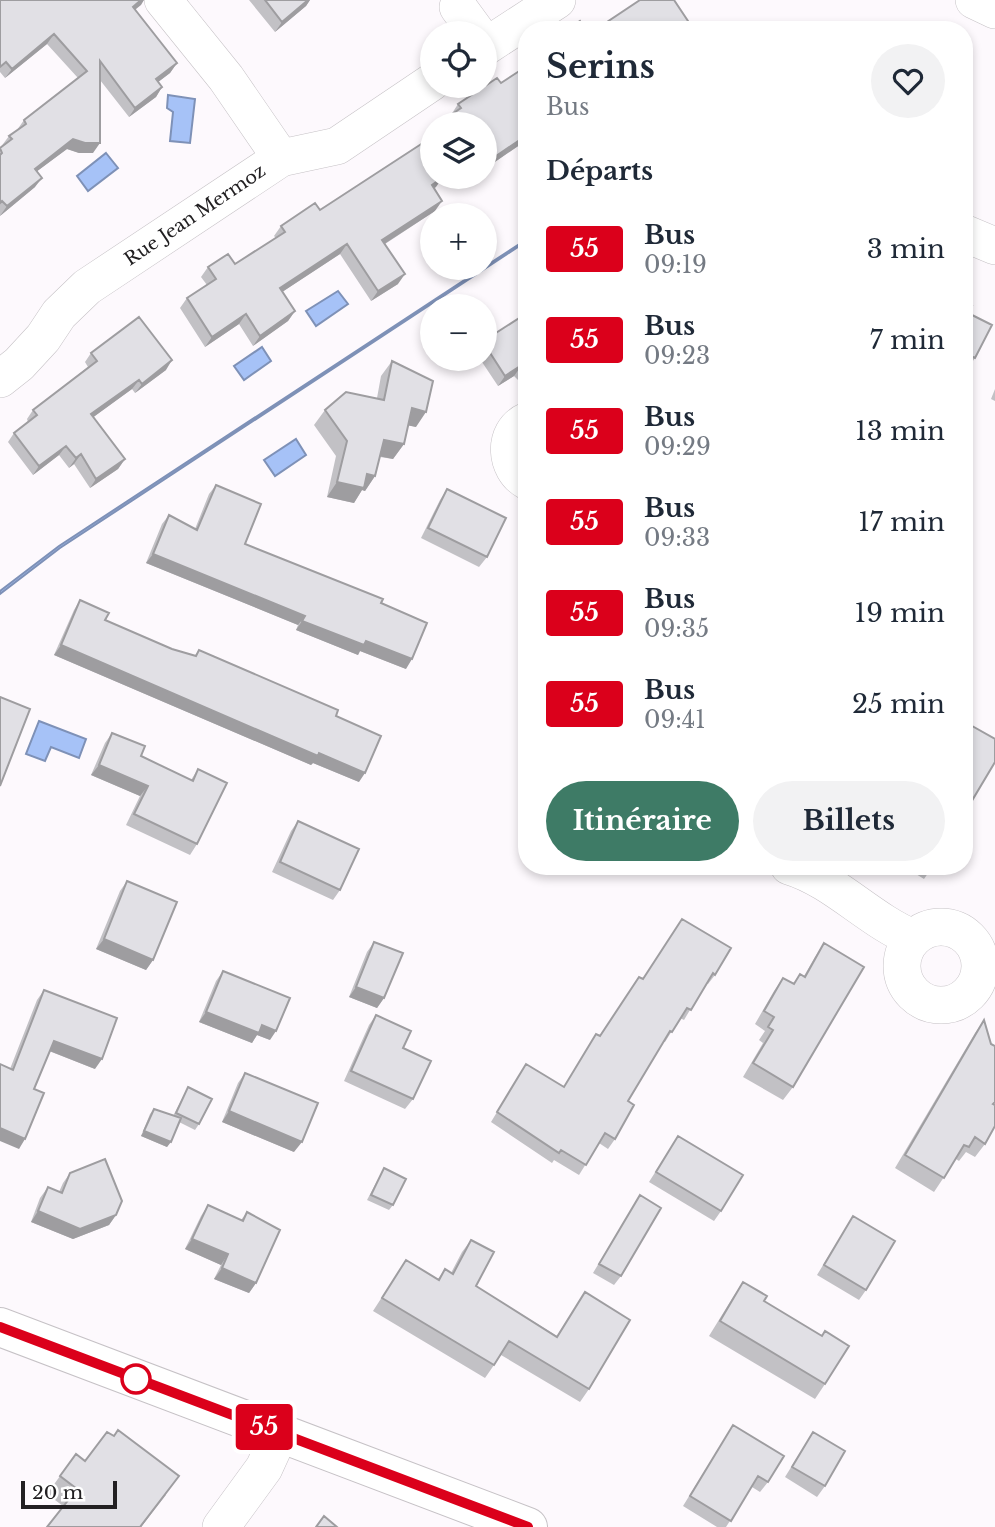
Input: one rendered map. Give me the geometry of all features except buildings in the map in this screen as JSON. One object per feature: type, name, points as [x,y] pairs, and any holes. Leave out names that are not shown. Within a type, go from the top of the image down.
[{"type":"main road","points":[[0,1327],[528,1527]]},
{"type":"street","name":"Rue Jean Mermoz","points":[[0,379],[19,364],[43,338],[59,314],[87,287],[281,158],[226,78],[163,0]]},
{"type":"street","points":[[497,27],[557,0]]},
{"type":"street","points":[[974,0],[995,10]]},
{"type":"street","points":[[281,158],[337,146],[420,90]]},
{"type":"street","points":[[973,237],[995,246]]},
{"type":"street","points":[[518,428],[509,440],[510,462],[518,473]]},
{"type":"street","points":[[811,875],[890,929],[913,938]]},
{"type":"street","points":[[936,927],[949,927],[961,932],[978,952],[986,986],[972,989],[953,1003],[942,1005],[919,998],[904,981],[902,970],[906,947],[913,938],[923,930],[936,927]]},
{"type":"street","points":[[221,1527],[264,1468],[280,1433]]},
{"type":"water","points":[[168,95],[195,99],[190,143],[170,141],[173,112],[167,108]]},
{"type":"water","points":[[106,153],[118,168],[88,191],[77,176]]},
{"type":"water","points":[[518,245],[518,247],[497,261]]},
{"type":"water","points":[[464,280],[468,280],[446,294],[443,294]]},
{"type":"water","points":[[338,291],[348,304],[316,326],[306,311]]},
{"type":"water","points":[[420,309],[60,548],[0,594],[0,591],[59,546]]},
{"type":"water","points":[[262,347],[271,361],[244,380],[234,366]]},
{"type":"water","points":[[296,439],[306,455],[275,476],[264,460]]},
{"type":"water","points":[[39,721],[86,739],[79,758],[51,747],[45,761],[26,754]]},
{"type":"bus line","name":"55","points":[[0,1327],[528,1527]]}]
